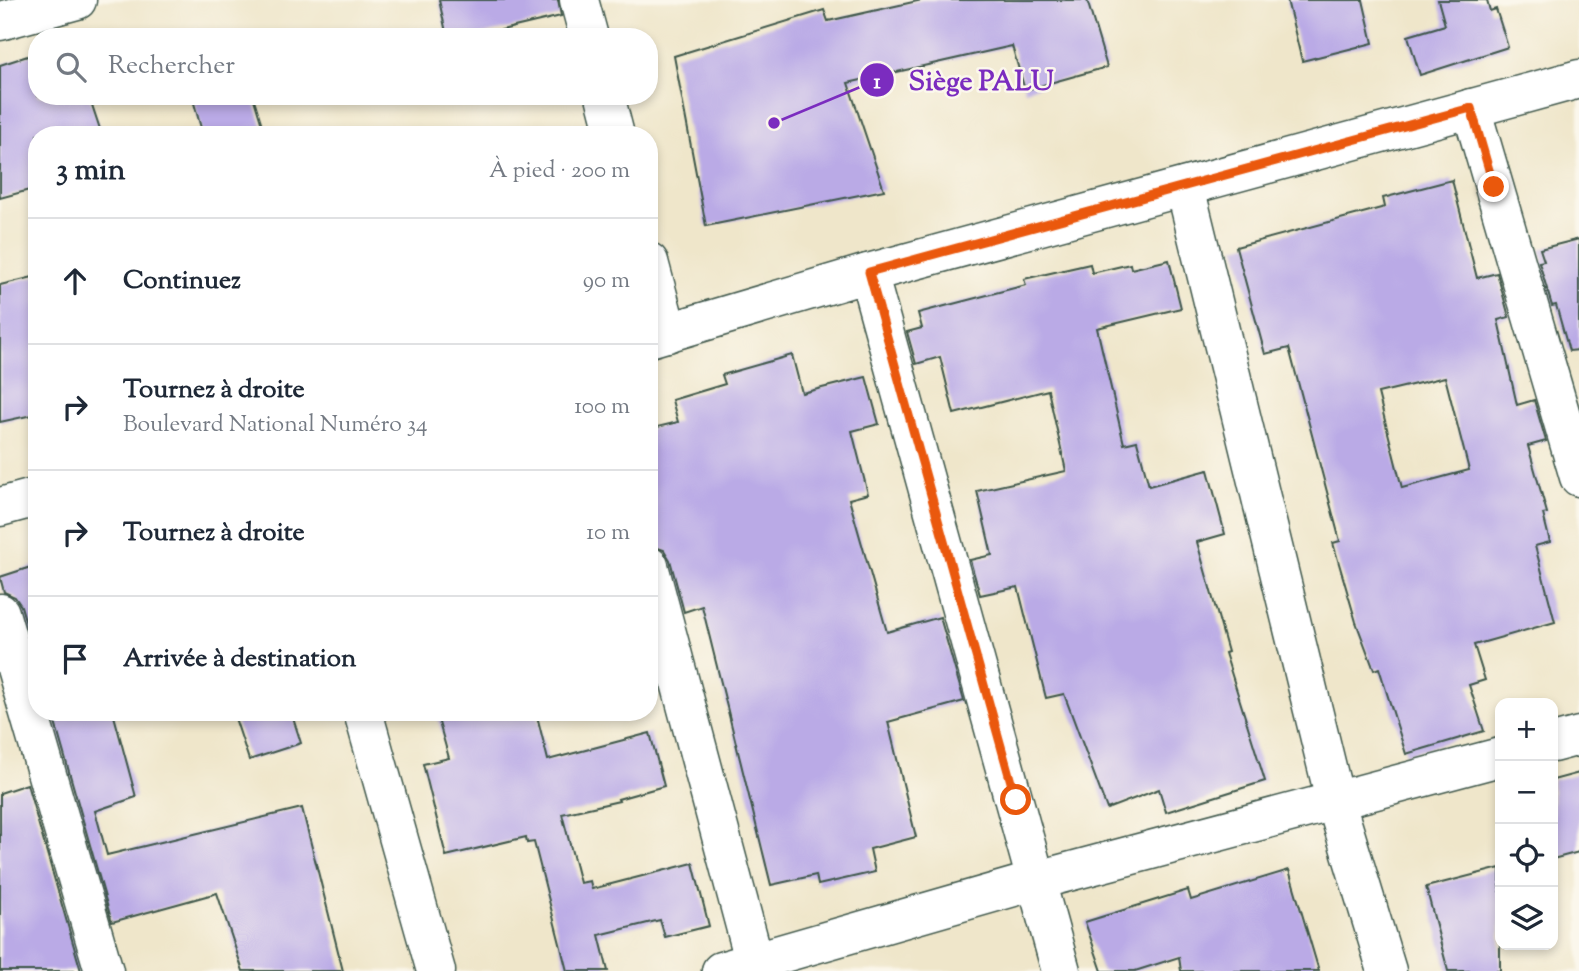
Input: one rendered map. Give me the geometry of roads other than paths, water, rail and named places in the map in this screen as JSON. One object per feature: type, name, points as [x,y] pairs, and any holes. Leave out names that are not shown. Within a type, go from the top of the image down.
[{"type":"street","points":[[0,20],[77,0]]},
{"type":"street","points":[[579,0],[587,28]]},
{"type":"street","points":[[659,335],[869,272],[1579,79]]},
{"type":"street","points":[[607,105],[613,126]]},
{"type":"street","points":[[1471,108],[1579,477]]},
{"type":"street","points":[[1185,187],[1335,800],[1387,971]]},
{"type":"street","points":[[869,272],[1061,971]]},
{"type":"street","points":[[0,507],[28,500]]},
{"type":"street","points":[[658,604],[744,968],[1038,880],[1495,758]]},
{"type":"street","points":[[0,613],[28,709]]},
{"type":"street","points":[[31,721],[104,971]]},
{"type":"street","points":[[366,721],[436,971]]},
{"type":"street","points":[[1558,742],[1579,736]]},
{"type":"place","name":"Siège PALU","points":[[774,123]]}]
